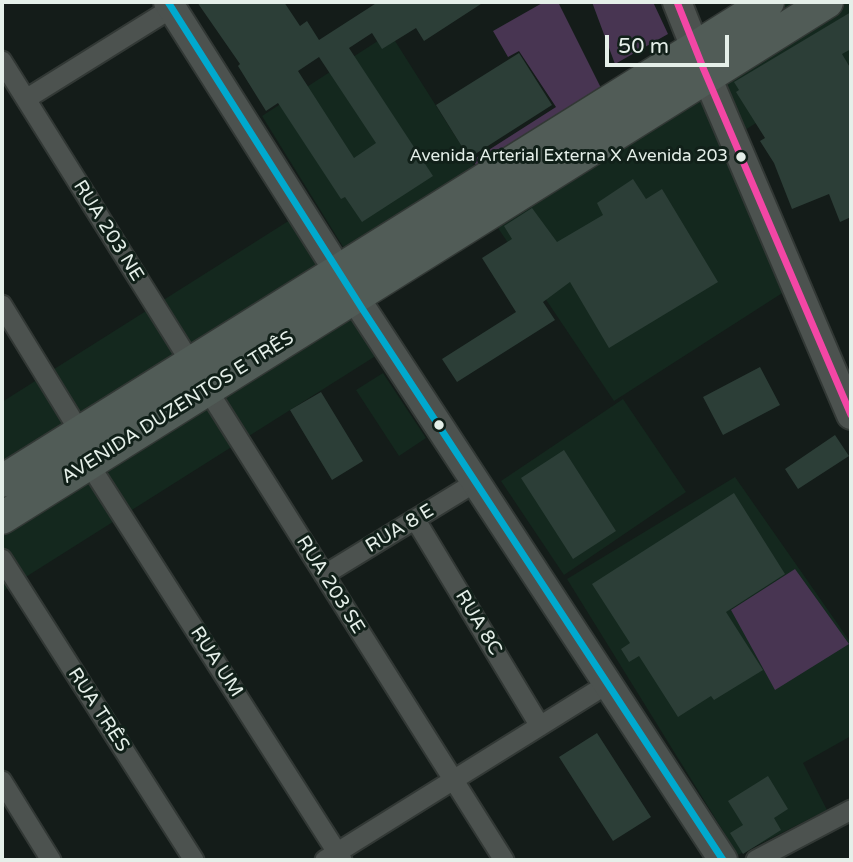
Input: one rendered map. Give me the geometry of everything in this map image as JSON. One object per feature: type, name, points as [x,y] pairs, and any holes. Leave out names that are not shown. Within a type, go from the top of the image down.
[{"type":"main road","points":[[677,2],[851,415]]},
{"type":"main road","points":[[347,284],[667,65],[768,2]]},
{"type":"main road","points":[[347,284],[707,77],[827,2]]},
{"type":"main road","points":[[170,5],[347,284],[723,860]]},
{"type":"main road","points":[[667,65],[685,65],[707,77]]},
{"type":"main road","name":"AVENIDA DUZENTOS E TRÊS","points":[[2,481],[191,363],[347,284]]},
{"type":"main road","name":"AVENIDA DUZENTOS E TRÊS","points":[[2,518],[207,389],[347,284]]},
{"type":"street","points":[[26,99],[170,5]]},
{"type":"street","name":"RUA 203 NE","points":[[2,61],[191,363]]},
{"type":"street","points":[[2,305],[80,432]]},
{"type":"street","name":"RUA 203 SE","points":[[207,389],[504,860]]},
{"type":"street","name":"RUA UM","points":[[89,464],[335,858]]},
{"type":"street","name":"RUA 8 E","points":[[324,575],[476,482]]},
{"type":"street","name":"RUA 8C","points":[[415,519],[540,726]]},
{"type":"street","name":"RUA TRÊS","points":[[2,559],[194,860]]},
{"type":"street","points":[[335,858],[400,813],[609,683]]},
{"type":"street","points":[[2,781],[51,860]]},
{"type":"street","points":[[756,860],[851,810]]},
{"type":"shaded area","points":[[544,2],[558,2],[601,88],[477,167],[473,160],[556,107],[519,51],[508,57],[493,31]]},
{"type":"shaded area","points":[[592,2],[653,2],[668,34],[615,64]]},
{"type":"shaded area","points":[[730,2],[851,2],[851,62],[742,132],[717,84],[365,298],[393,345],[2,592],[2,402],[290,220],[322,269],[733,6]]},
{"type":"shaded area","points":[[390,33],[476,169],[345,250],[262,116]]},
{"type":"shaded area","points":[[710,90],[787,290],[614,401],[498,228]]},
{"type":"shaded area","points":[[383,373],[426,438],[399,456],[356,390]]},
{"type":"shaded area","points":[[623,399],[686,492],[564,575],[501,481]]},
{"type":"shaded area","points":[[735,477],[851,643],[851,736],[803,763],[827,810],[738,855],[567,579]]},
{"type":"shaded area","points":[[795,569],[849,644],[775,690],[731,610]]},
{"type":"building","points":[[197,2],[284,2],[300,26],[307,21],[319,40],[378,2],[484,2],[424,41],[416,28],[382,49],[372,33],[349,48],[433,176],[362,222],[345,197],[341,199],[278,103],[266,111],[238,66],[240,64]],"holes":[[[319,57],[376,143],[354,158],[298,71]]]},
{"type":"building","points":[[851,12],[851,49],[842,54],[851,69],[851,217],[840,222],[829,194],[792,209],[774,163],[760,141],[765,138],[736,92],[739,90],[734,82]]},
{"type":"building","points":[[519,53],[552,105],[469,158],[436,105]]},
{"type":"building","points":[[633,179],[646,199],[662,189],[718,282],[609,348],[570,282],[543,302],[555,320],[457,382],[442,359],[516,312],[482,258],[512,239],[504,226],[532,208],[557,242],[603,215],[597,203]]},
{"type":"building","points":[[760,367],[780,405],[723,435],[703,397]]},
{"type":"building","points":[[321,392],[363,461],[332,480],[290,410]]},
{"type":"building","points":[[835,435],[849,456],[798,489],[785,469]]},
{"type":"building","points":[[564,450],[616,531],[573,559],[521,478]]},
{"type":"building","points":[[734,493],[785,574],[726,612],[763,670],[714,700],[711,696],[678,717],[639,656],[629,662],[621,649],[630,643],[592,584]]},
{"type":"building","points":[[597,733],[651,817],[613,841],[559,757]]},
{"type":"building","points":[[768,776],[788,809],[774,818],[781,830],[743,854],[730,833],[743,825],[728,801]]},
{"type":"transit line","points":[[168,2],[363,310],[723,860]]},
{"type":"transit line","points":[[677,2],[851,415]]},
{"type":"place","name":"Avenida Arterial Externa X Avenida 203","points":[[741,157]]}]
